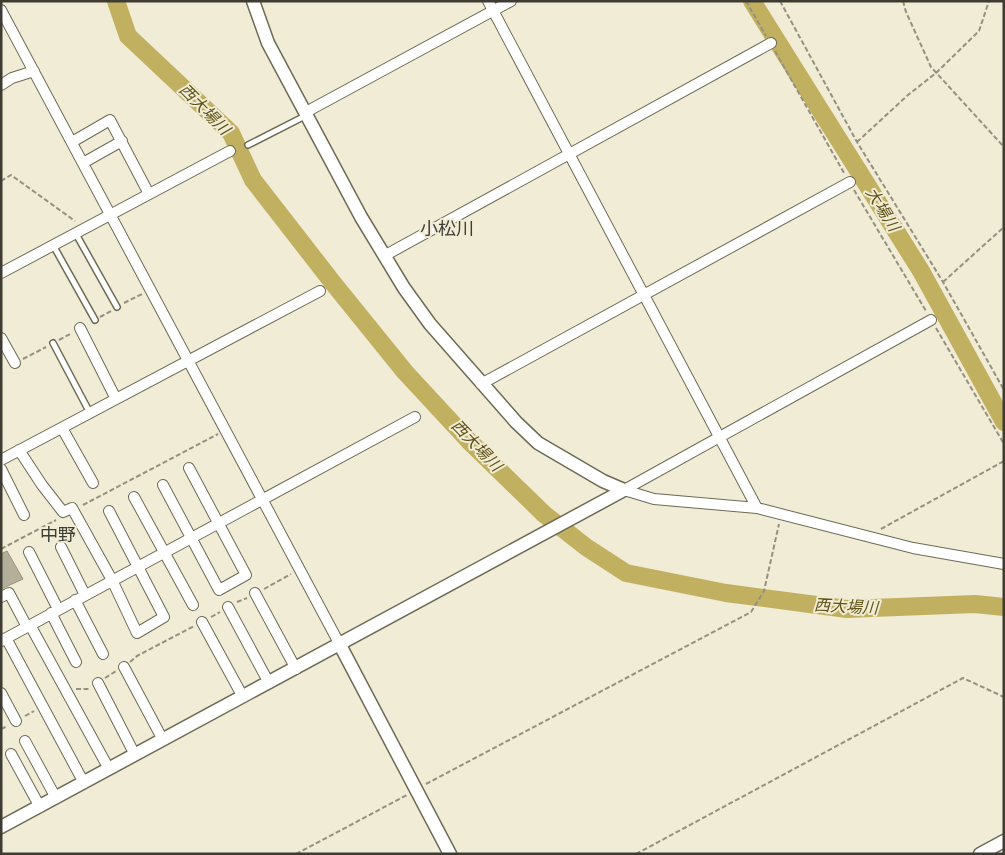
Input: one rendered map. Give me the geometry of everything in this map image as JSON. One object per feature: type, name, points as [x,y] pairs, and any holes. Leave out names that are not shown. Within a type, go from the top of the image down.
[{"type":"street","points":[[253,1],[268,43],[361,216],[404,288],[430,324],[481,384],[538,443],[603,481],[654,499],[757,508],[913,548],[1004,564]]},
{"type":"street","points":[[488,1],[757,508]]},
{"type":"street","points":[[307,113],[511,1]]},
{"type":"street","points":[[1,10],[450,854]]},
{"type":"street","points":[[384,256],[770,44]]},
{"type":"street","points":[[1,85],[12,78],[34,71]]},
{"type":"street","points":[[72,142],[110,120],[149,194]]},
{"type":"street","points":[[83,163],[122,142]]},
{"type":"street","points":[[1,273],[230,151]]},
{"type":"street","points":[[481,384],[850,182]]},
{"type":"street","points":[[1,460],[320,291]]},
{"type":"street","points":[[1,828],[340,645],[352,636],[571,520],[931,320]]},
{"type":"street","points":[[80,328],[116,399]]},
{"type":"street","points":[[2,339],[15,363]]},
{"type":"street","points":[[84,783],[4,639],[415,417]]},
{"type":"street","points":[[62,428],[93,483]]},
{"type":"street","points":[[19,450],[63,512],[72,508],[74,510],[112,580],[137,633],[164,616],[109,512]]},
{"type":"street","points":[[163,485],[219,590],[246,575],[188,468]]},
{"type":"street","points":[[1,470],[24,515]]},
{"type":"street","points":[[134,497],[193,605]]},
{"type":"street","points":[[61,547],[103,654]]},
{"type":"street","points":[[29,552],[76,662]]},
{"type":"street","points":[[1,597],[9,593],[109,770]]},
{"type":"street","points":[[255,593],[296,669]]},
{"type":"street","points":[[228,607],[269,683]]},
{"type":"street","points":[[202,622],[243,697]]},
{"type":"street","points":[[124,667],[163,740]]},
{"type":"street","points":[[98,682],[135,755]]},
{"type":"street","points":[[1,693],[16,721]]},
{"type":"street","points":[[26,741],[56,798]]},
{"type":"street","points":[[11,754],[40,807]]},
{"type":"street","points":[[980,854],[1004,841]]},
{"type":"lane","points":[[248,145],[307,113]]},
{"type":"lane","points":[[76,234],[117,307]]},
{"type":"lane","points":[[53,245],[95,320]]},
{"type":"lane","points":[[53,343],[90,413]]},
{"type":"path","points":[[746,1],[850,182]]},
{"type":"path","points":[[780,1],[857,142],[943,282],[1004,390]]},
{"type":"path","points":[[904,1],[910,20],[931,67],[1004,147]]},
{"type":"path","points":[[857,142],[908,94],[936,73],[979,31],[989,1]]},
{"type":"path","points":[[1,180],[11,176],[85,228]]},
{"type":"path","points":[[943,282],[1004,227]]},
{"type":"path","points":[[74,510],[225,430]]},
{"type":"path","points":[[869,536],[1004,461]]},
{"type":"path","points":[[296,854],[751,612],[764,591],[781,514]]},
{"type":"path","points":[[1,549],[58,519]]},
{"type":"path","points":[[67,694],[76,689],[88,689],[124,667],[137,656],[300,570]]},
{"type":"path","points":[[636,854],[963,678],[1004,697]]},
{"type":"path","points":[[1,729],[42,707]]},
{"type":"building","points":[[7,551],[23,579],[1,589],[1,554]]},
{"type":"waterway","name":"西大場川","points":[[116,1],[128,36],[231,133],[253,180],[405,372],[469,441],[544,514],[586,547],[626,573],[726,593],[847,609],[975,604],[1004,607]]},
{"type":"waterway","name":"大場川","points":[[752,1],[921,271],[1004,422]]},
{"type":"district","name":"小松川","points":[[447,229]]},
{"type":"district","name":"中野","points":[[58,535]]}]
